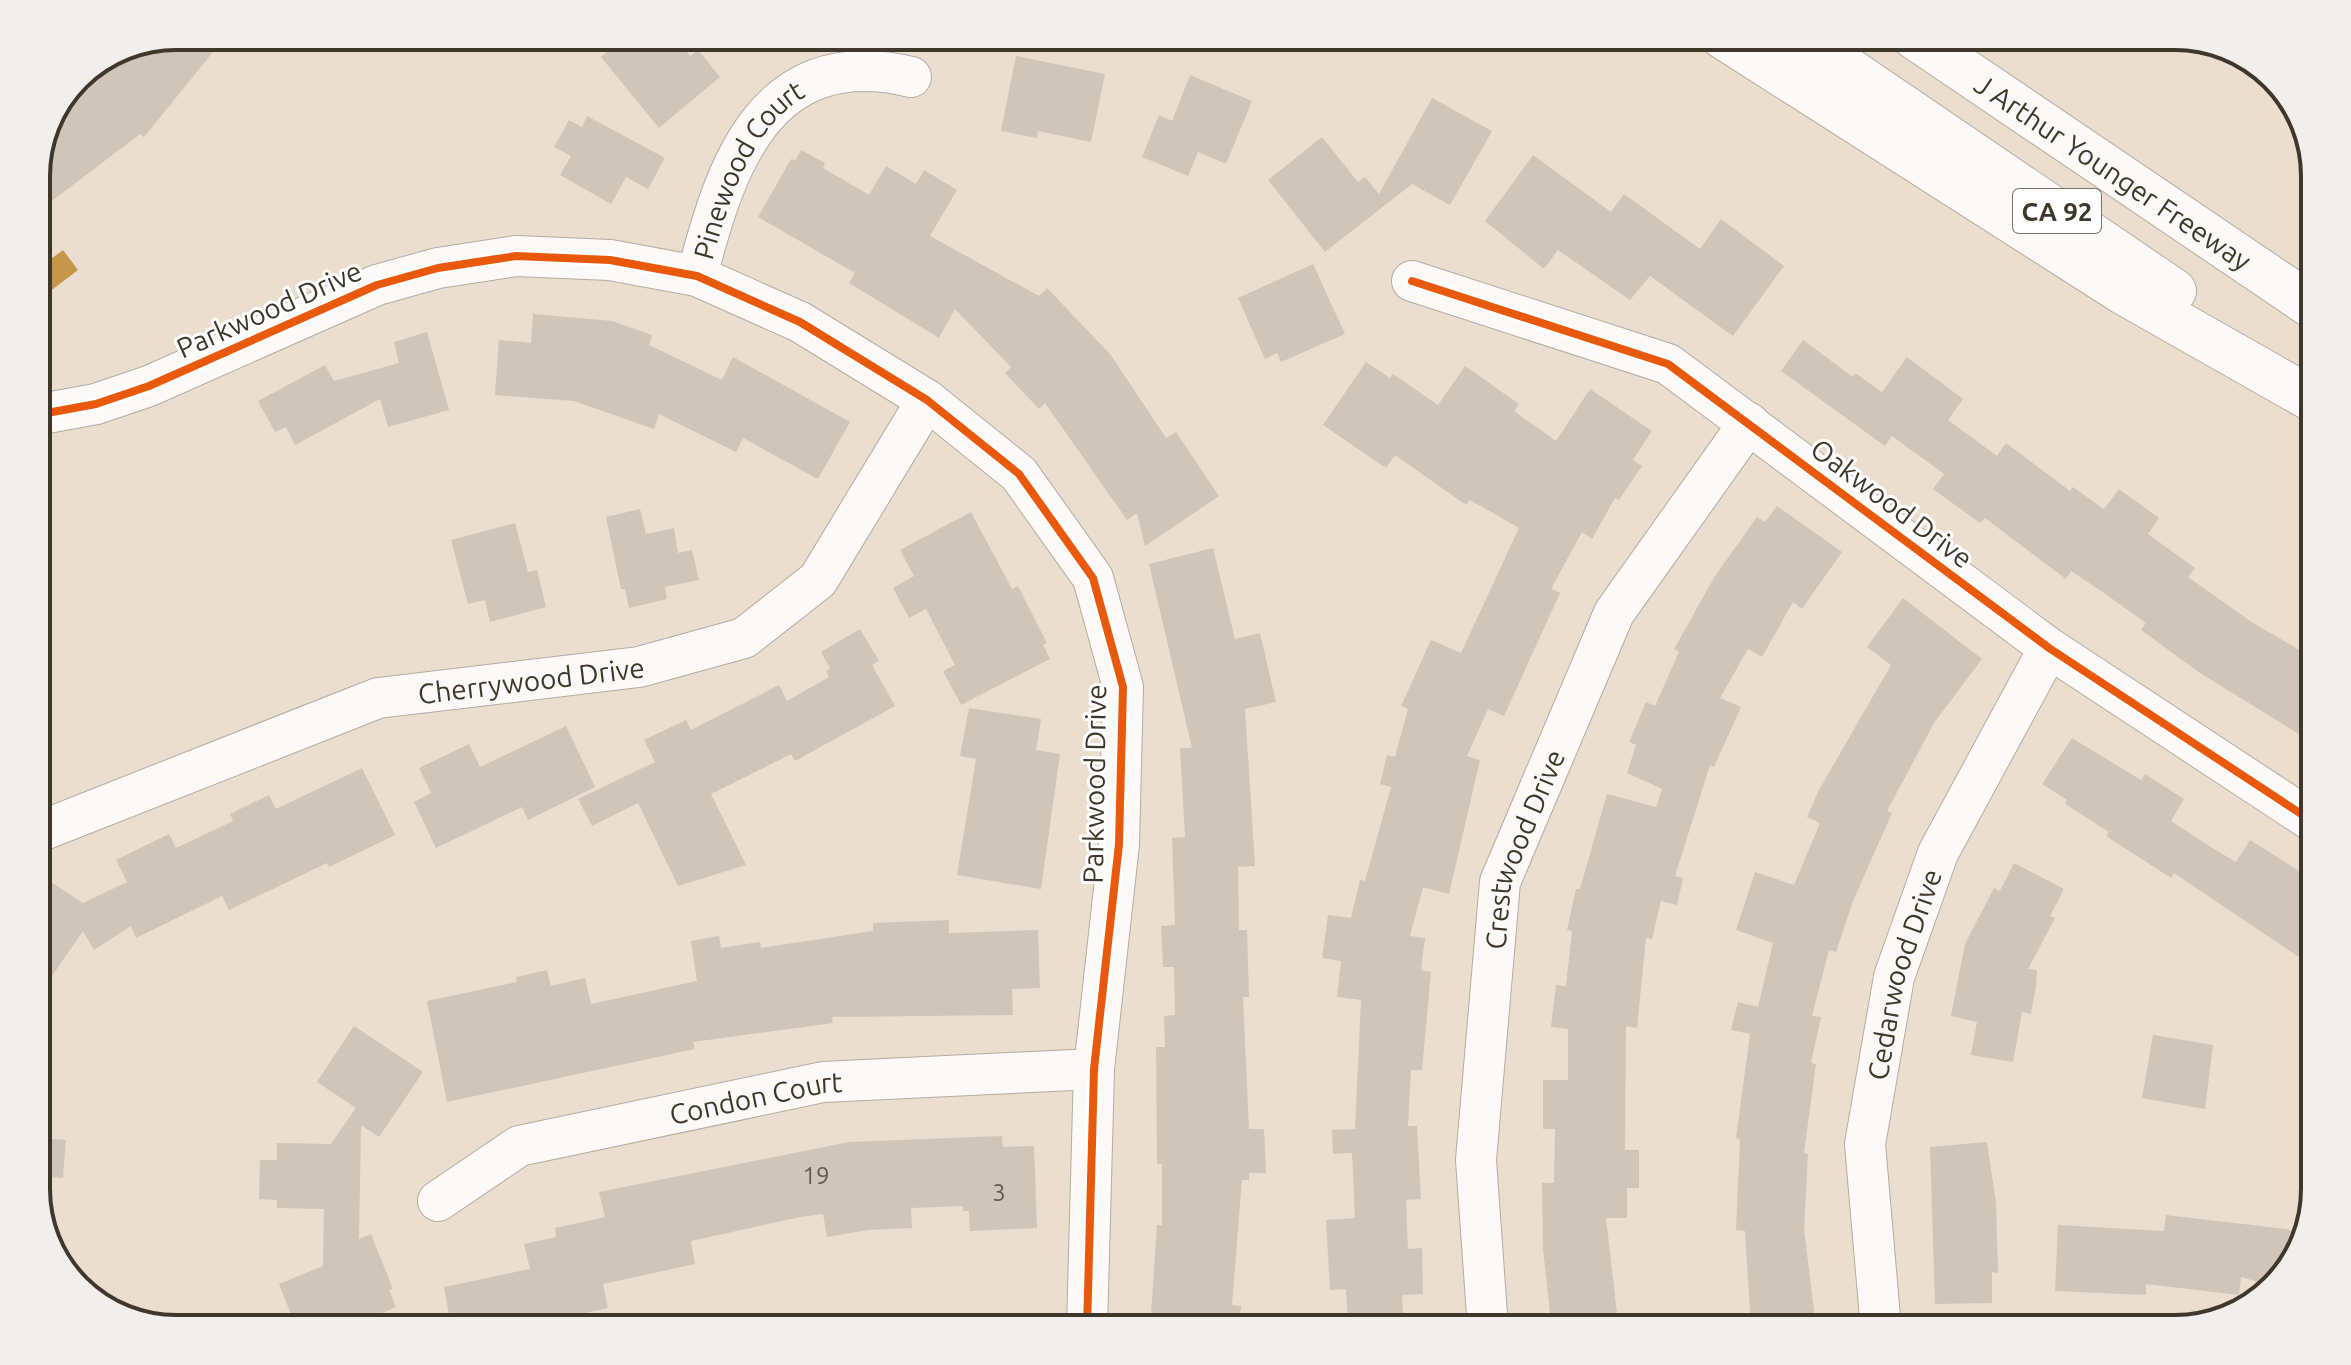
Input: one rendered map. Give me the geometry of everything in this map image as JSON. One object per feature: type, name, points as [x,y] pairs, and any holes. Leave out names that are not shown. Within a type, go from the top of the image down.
[{"type":"highway","points":[[1744,50],[2111,285],[2301,393]]},
{"type":"highway","name":"CA 92","points":[[1820,50],[2301,377]]},
{"type":"highway","name":"J Arthur Younger Freeway","points":[[1934,50],[2301,299]]},
{"type":"street","name":"Pinewood Court","points":[[697,276],[713,215],[728,174],[748,139],[777,104],[813,79],[854,69],[911,77]]},
{"type":"street","name":"Parkwood Drive","points":[[50,412],[96,404],[149,386],[377,285],[438,268],[516,256],[610,260],[697,276],[800,322],[927,400],[1019,474],[1093,578],[1123,687],[1119,844],[1094,1069],[1087,1315]]},
{"type":"street","name":"Oakwood Drive","points":[[1412,281],[1668,364],[2049,648],[2301,814]]},
{"type":"street","name":"Cherrywood Drive","points":[[50,827],[378,698],[639,667],[744,638],[818,580],[927,400]]},
{"type":"street","name":"Crestwood Drive","points":[[1487,1315],[1476,1160],[1500,882],[1614,613],[1749,423]]},
{"type":"street","name":"Cedarwood Drive","points":[[1880,1315],[1865,1144],[1894,977],[1938,853],[2049,648]]},
{"type":"street","name":"Condon Court","points":[[438,1201],[519,1146],[823,1082],[1094,1069]]},
{"type":"shaded area","points":[[63,250],[78,270],[50,291],[50,260]]},
{"type":"building","points":[[215,50],[144,137],[140,134],[50,202],[54,144],[76,99],[93,81],[113,67],[152,52]]},
{"type":"building","points":[[609,50],[685,50],[690,56],[698,50],[720,77],[659,128],[601,57]]},
{"type":"building","points":[[1016,56],[1105,74],[1091,142],[1038,131],[1037,138],[1001,131]]},
{"type":"building","points":[[1190,75],[1252,101],[1226,164],[1198,152],[1188,176],[1142,157],[1159,115],[1172,121]]},
{"type":"building","points":[[1432,98],[1492,131],[1450,205],[1412,184],[1325,252],[1268,180],[1322,137],[1358,182],[1365,177],[1379,194]]},
{"type":"building","points":[[587,116],[665,158],[648,189],[626,177],[611,204],[560,175],[571,156],[554,147],[569,120],[582,127]]},
{"type":"building","points":[[801,150],[825,163],[823,168],[869,195],[886,166],[916,184],[924,170],[957,190],[930,236],[1039,296],[1047,288],[1110,354],[1166,438],[1176,432],[1219,496],[1145,546],[1137,513],[1127,520],[1045,403],[1039,409],[1005,373],[1011,367],[955,309],[939,338],[849,283],[855,273],[758,217],[791,159],[795,161]]},
{"type":"building","points":[[1533,155],[1611,212],[1624,194],[1700,249],[1721,219],[1784,266],[1733,336],[1650,276],[1630,300],[1558,250],[1544,269],[1485,221]]},
{"type":"building","points":[[1313,264],[1345,334],[1281,362],[1277,353],[1265,359],[1238,298]]},
{"type":"building","points":[[533,314],[612,321],[652,335],[649,345],[722,380],[733,357],[850,422],[818,479],[743,438],[736,452],[659,414],[654,429],[574,401],[495,395],[499,340],[531,343]]},
{"type":"building","points":[[427,332],[449,410],[388,427],[380,399],[295,445],[286,427],[275,432],[258,401],[325,365],[334,381],[399,363],[394,342]]},
{"type":"building","points":[[1803,340],[1853,377],[1855,373],[1882,392],[1907,357],[1963,399],[1948,420],[1997,456],[2006,443],[2070,491],[2073,487],[2104,509],[2119,489],[2159,518],[2148,534],[2195,568],[2188,577],[2253,623],[2301,651],[2301,735],[2200,673],[2141,630],[2146,623],[2104,593],[2071,571],[2066,579],[1985,518],[1980,523],[1933,489],[1944,474],[1892,436],[1885,446],[1781,371]]},
{"type":"building","points":[[1366,362],[1390,378],[1393,374],[1438,405],[1465,366],[1519,404],[1514,411],[1556,441],[1590,389],[1652,431],[1633,460],[1642,466],[1619,500],[1615,498],[1592,539],[1582,532],[1551,589],[1560,593],[1504,716],[1488,709],[1467,756],[1480,760],[1449,894],[1423,887],[1410,936],[1425,938],[1421,970],[1431,972],[1422,1070],[1411,1070],[1408,1126],[1417,1126],[1421,1199],[1406,1200],[1408,1249],[1422,1248],[1423,1294],[1402,1295],[1403,1315],[1347,1315],[1346,1289],[1330,1290],[1326,1220],[1355,1218],[1352,1153],[1333,1154],[1332,1130],[1355,1129],[1361,1000],[1337,997],[1341,961],[1322,958],[1328,915],[1351,918],[1360,880],[1365,881],[1391,787],[1380,784],[1387,755],[1395,757],[1408,709],[1401,706],[1431,640],[1461,653],[1519,528],[1470,500],[1466,505],[1395,455],[1386,468],[1323,425]]},
{"type":"building","points":[[1777,506],[1842,552],[1802,609],[1793,602],[1762,657],[1748,649],[1720,698],[1741,707],[1714,767],[1710,765],[1675,876],[1683,878],[1677,905],[1661,901],[1652,939],[1646,938],[1637,1028],[1626,1026],[1625,1150],[1639,1150],[1639,1188],[1627,1188],[1627,1218],[1606,1218],[1617,1313],[1550,1315],[1543,1249],[1542,1183],[1554,1183],[1555,1129],[1543,1129],[1543,1080],[1568,1080],[1568,1029],[1551,1027],[1556,985],[1566,986],[1572,931],[1567,930],[1576,889],[1580,889],[1607,794],[1656,807],[1662,789],[1627,773],[1636,745],[1629,742],[1646,702],[1655,706],[1679,652],[1674,649],[1715,576],[1757,517],[1765,522]]},
{"type":"building","points":[[640,509],[646,534],[674,528],[678,553],[692,550],[699,580],[665,587],[667,599],[629,608],[625,589],[621,589],[606,517]]},
{"type":"building","points":[[971,512],[1012,589],[1018,586],[1047,643],[1043,645],[1050,659],[961,705],[943,671],[955,665],[926,609],[909,618],[893,588],[914,576],[900,550]]},
{"type":"building","points":[[515,523],[528,572],[537,570],[546,607],[490,622],[485,600],[468,604],[451,540]]},
{"type":"building","points":[[1213,548],[1235,639],[1260,633],[1276,702],[1245,709],[1255,866],[1238,867],[1239,930],[1247,930],[1249,997],[1243,997],[1249,1129],[1264,1129],[1266,1173],[1249,1173],[1249,1180],[1242,1180],[1232,1305],[1241,1306],[1240,1315],[1151,1315],[1157,1225],[1162,1225],[1162,1164],[1157,1164],[1156,1047],[1165,1047],[1164,1016],[1175,1015],[1174,967],[1163,967],[1161,926],[1175,925],[1172,838],[1185,837],[1180,748],[1192,748],[1149,564]]},
{"type":"building","points":[[1903,598],[1982,659],[1934,723],[1887,811],[1892,813],[1853,901],[1836,952],[1829,950],[1812,1016],[1821,1017],[1811,1063],[1816,1064],[1804,1153],[1808,1154],[1804,1229],[1815,1315],[1750,1315],[1745,1231],[1736,1230],[1740,1139],[1736,1138],[1750,1034],[1731,1030],[1738,1002],[1758,1007],[1773,943],[1736,930],[1755,872],[1794,885],[1820,823],[1807,817],[1819,790],[1891,665],[1867,647]]},
{"type":"building","points":[[860,629],[879,661],[872,665],[895,706],[795,761],[791,754],[711,794],[746,865],[678,886],[638,803],[592,826],[578,799],[655,762],[644,740],[686,720],[691,730],[779,685],[787,701],[829,677],[826,671],[830,668],[821,652]]},
{"type":"building","points":[[969,708],[1041,719],[1036,750],[1060,754],[1041,889],[957,875],[976,759],[960,756]]},
{"type":"building","points":[[566,726],[595,787],[528,820],[522,807],[436,848],[414,802],[431,793],[419,768],[469,744],[480,767]]},
{"type":"building","points":[[2072,738],[2141,780],[2145,774],[2184,799],[2171,821],[2236,862],[2250,840],[2301,872],[2301,959],[2174,873],[2171,878],[2106,836],[2109,832],[2065,804],[2067,800],[2042,784]]},
{"type":"building","points":[[362,768],[395,835],[329,867],[327,863],[229,910],[222,896],[136,938],[131,926],[94,950],[83,931],[50,979],[51,882],[83,903],[127,882],[116,860],[169,834],[176,848],[233,821],[230,814],[269,795],[276,809]]},
{"type":"building","points":[[2014,863],[2064,889],[2050,916],[2055,918],[2028,969],[2037,970],[2036,986],[2031,1014],[2022,1012],[2013,1062],[1971,1055],[1977,1022],[1951,1016],[1965,944],[1994,888],[2000,891]]},
{"type":"building","points":[[949,920],[949,933],[1038,930],[1040,988],[1012,989],[1013,1015],[832,1017],[833,1023],[693,1042],[695,1049],[447,1102],[427,1001],[517,982],[516,977],[547,970],[551,986],[585,978],[591,1004],[697,981],[691,941],[719,936],[721,948],[760,942],[761,948],[873,931],[873,923]]},
{"type":"building","points":[[354,1026],[423,1072],[379,1137],[361,1125],[359,1239],[371,1234],[393,1289],[389,1290],[396,1307],[378,1315],[291,1315],[279,1284],[323,1266],[324,1209],[277,1208],[277,1200],[259,1199],[260,1160],[277,1160],[277,1143],[331,1144],[356,1108],[317,1082]]},
{"type":"building","points":[[2153,1035],[2213,1045],[2205,1109],[2142,1098]]},
{"type":"building","points":[[1002,1136],[1003,1147],[1034,1146],[1037,1228],[970,1231],[969,1211],[963,1211],[963,1206],[911,1208],[912,1228],[868,1230],[827,1237],[823,1214],[800,1217],[691,1241],[695,1264],[603,1284],[608,1308],[575,1315],[449,1315],[444,1287],[530,1269],[524,1244],[556,1237],[555,1228],[605,1217],[599,1192],[849,1142]]},
{"type":"building","points":[[50,1139],[66,1140],[63,1178],[50,1177]]},
{"type":"building","points":[[1987,1142],[1996,1203],[1998,1273],[1992,1272],[1992,1303],[1935,1304],[1930,1147]]},
{"type":"building","points":[[2166,1215],[2293,1231],[2275,1266],[2259,1282],[2241,1277],[2239,1295],[2146,1284],[2146,1295],[2055,1291],[2058,1225],[2164,1231]]},
{"type":"cycle path","points":[[50,412],[96,404],[149,386],[377,285],[438,268],[516,256],[610,260],[697,276],[800,322],[927,400],[1019,474],[1093,578],[1123,687],[1119,844],[1094,1069],[1087,1315]]},
{"type":"cycle path","points":[[1412,281],[1668,364],[2049,648],[2301,814]]}]
